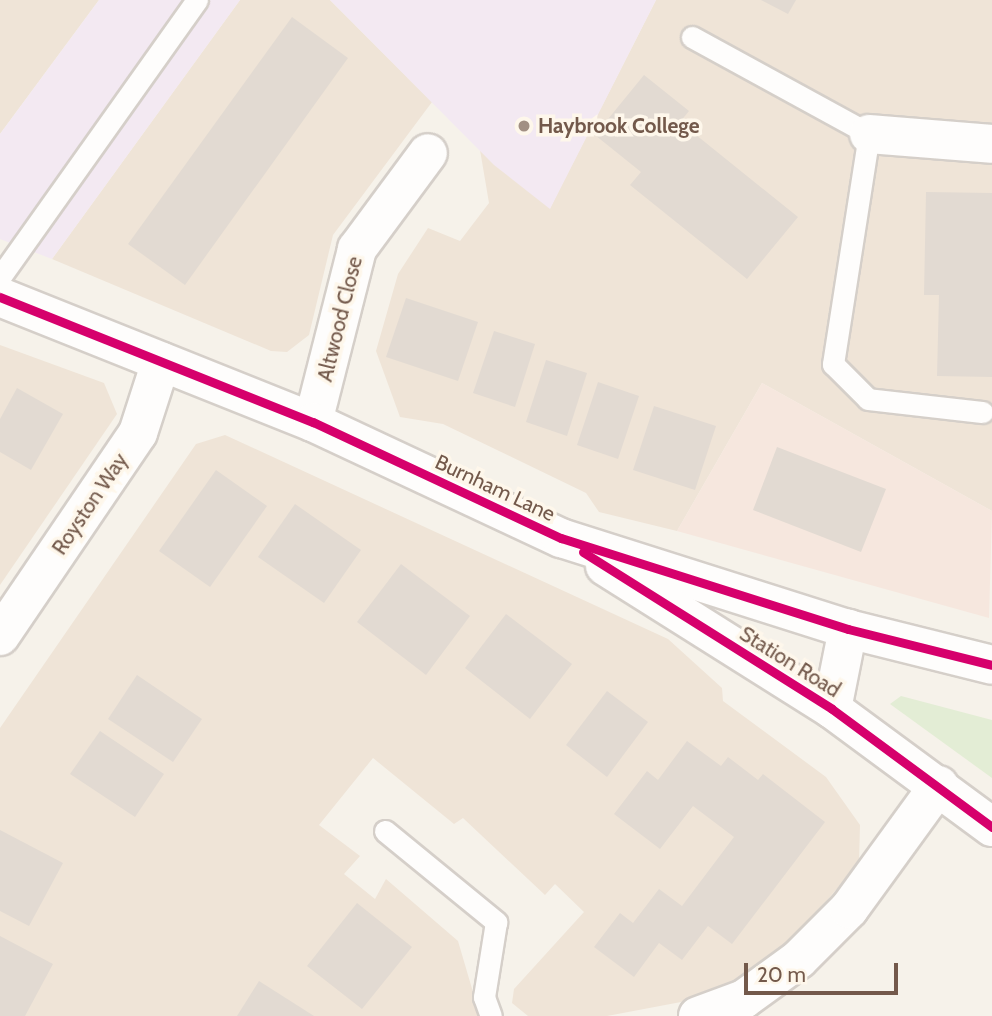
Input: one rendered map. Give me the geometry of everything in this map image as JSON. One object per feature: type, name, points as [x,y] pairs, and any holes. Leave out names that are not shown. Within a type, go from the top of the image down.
[{"type":"street","points":[[869,134],[992,144]]},
{"type":"street","name":"Altwood Close","points":[[313,422],[358,248],[428,153]]},
{"type":"street","name":"Burnham Lane","points":[[0,297],[313,422],[561,538],[848,629],[992,665]]},
{"type":"street","name":"Royston Way","points":[[0,636],[138,433],[161,362]]},
{"type":"street","name":"Station Road","points":[[561,538],[832,709],[939,785],[992,827]]},
{"type":"street","name":"Station Road","points":[[832,709],[848,629]]},
{"type":"street","points":[[698,1016],[749,1008],[849,909],[939,785]]},
{"type":"lane","points":[[0,276],[197,0]]},
{"type":"lane","points":[[692,37],[869,134],[834,364],[868,399],[982,412]]},
{"type":"lane","points":[[385,831],[496,922],[484,997],[491,1016]]},
{"type":"shaded area","points":[[0,0],[99,0],[0,134]]},
{"type":"shaded area","points":[[99,0],[240,0],[52,259],[0,239],[0,134]]},
{"type":"shaded area","points":[[240,0],[330,0],[432,102],[333,235],[309,335],[287,352],[271,351],[52,259]]},
{"type":"shaded area","name":"Haybrook College","points":[[330,0],[656,0],[550,209],[494,165]]},
{"type":"shaded area","points":[[656,0],[992,0],[992,511],[762,383],[677,531],[599,512],[586,493],[443,424],[400,417],[376,351],[398,274],[428,228],[460,241],[489,203],[480,150],[550,208]]},
{"type":"shaded area","points":[[0,345],[104,383],[117,414],[0,585]]},
{"type":"shaded area","points":[[762,383],[992,511],[989,618],[677,531]]},
{"type":"shaded area","points":[[225,435],[668,639],[722,688],[723,701],[826,777],[860,825],[859,863],[793,940],[743,977],[681,1002],[607,1016],[528,1016],[512,1003],[514,989],[584,912],[555,884],[545,895],[463,818],[454,824],[373,758],[319,825],[360,856],[344,874],[375,899],[386,879],[458,941],[480,1016],[0,1016],[0,728],[196,444]]},
{"type":"green space","points":[[901,696],[992,720],[992,778],[890,704]]},
{"type":"building","points":[[761,0],[796,0],[788,14]]},
{"type":"building","points":[[292,17],[348,58],[185,285],[128,244]]},
{"type":"building","points":[[644,75],[689,111],[680,122],[798,217],[747,279],[630,185],[641,172],[595,135]]},
{"type":"building","points":[[926,192],[992,193],[992,377],[937,376],[939,295],[924,295]]},
{"type":"building","points":[[406,298],[478,322],[458,381],[386,357]]},
{"type":"building","points":[[494,331],[535,344],[515,407],[473,393]]},
{"type":"building","points":[[546,360],[587,373],[567,436],[526,422]]},
{"type":"building","points":[[598,382],[639,396],[618,459],[577,445]]},
{"type":"building","points":[[17,388],[63,414],[31,470],[0,452],[0,419]]},
{"type":"building","points":[[654,406],[716,426],[695,490],[633,470]]},
{"type":"building","points":[[777,447],[886,489],[861,552],[753,510]]},
{"type":"building","points":[[216,470],[267,506],[210,587],[159,551]]},
{"type":"building","points":[[295,504],[361,550],[324,603],[258,557]]},
{"type":"building","points":[[401,564],[470,616],[426,675],[357,622]]},
{"type":"building","points":[[506,614],[572,664],[530,719],[465,668]]},
{"type":"building","points":[[137,675],[202,719],[173,762],[108,719]]},
{"type":"building","points":[[607,691],[648,722],[607,777],[566,745]]},
{"type":"building","points":[[100,731],[164,774],[135,817],[70,774]]},
{"type":"building","points":[[687,741],[721,766],[728,757],[758,780],[763,774],[825,822],[732,944],[708,926],[682,960],[659,943],[634,977],[594,947],[620,913],[633,923],[659,889],[682,906],[734,837],[693,806],[660,849],[614,814],[647,771],[658,780]]},
{"type":"building","points":[[0,830],[63,863],[29,926],[0,911]]},
{"type":"building","points":[[357,903],[412,947],[362,1009],[307,966]]},
{"type":"building","points":[[0,936],[53,964],[25,1016],[0,1016]]},
{"type":"building","points":[[259,981],[314,1016],[237,1016]]},
{"type":"cycle path","points":[[0,297],[313,422],[561,538],[848,629],[992,665]]},
{"type":"cycle path","points":[[583,552],[832,709],[992,827]]},
{"type":"place","name":"Haybrook College","points":[[524,126]]}]
